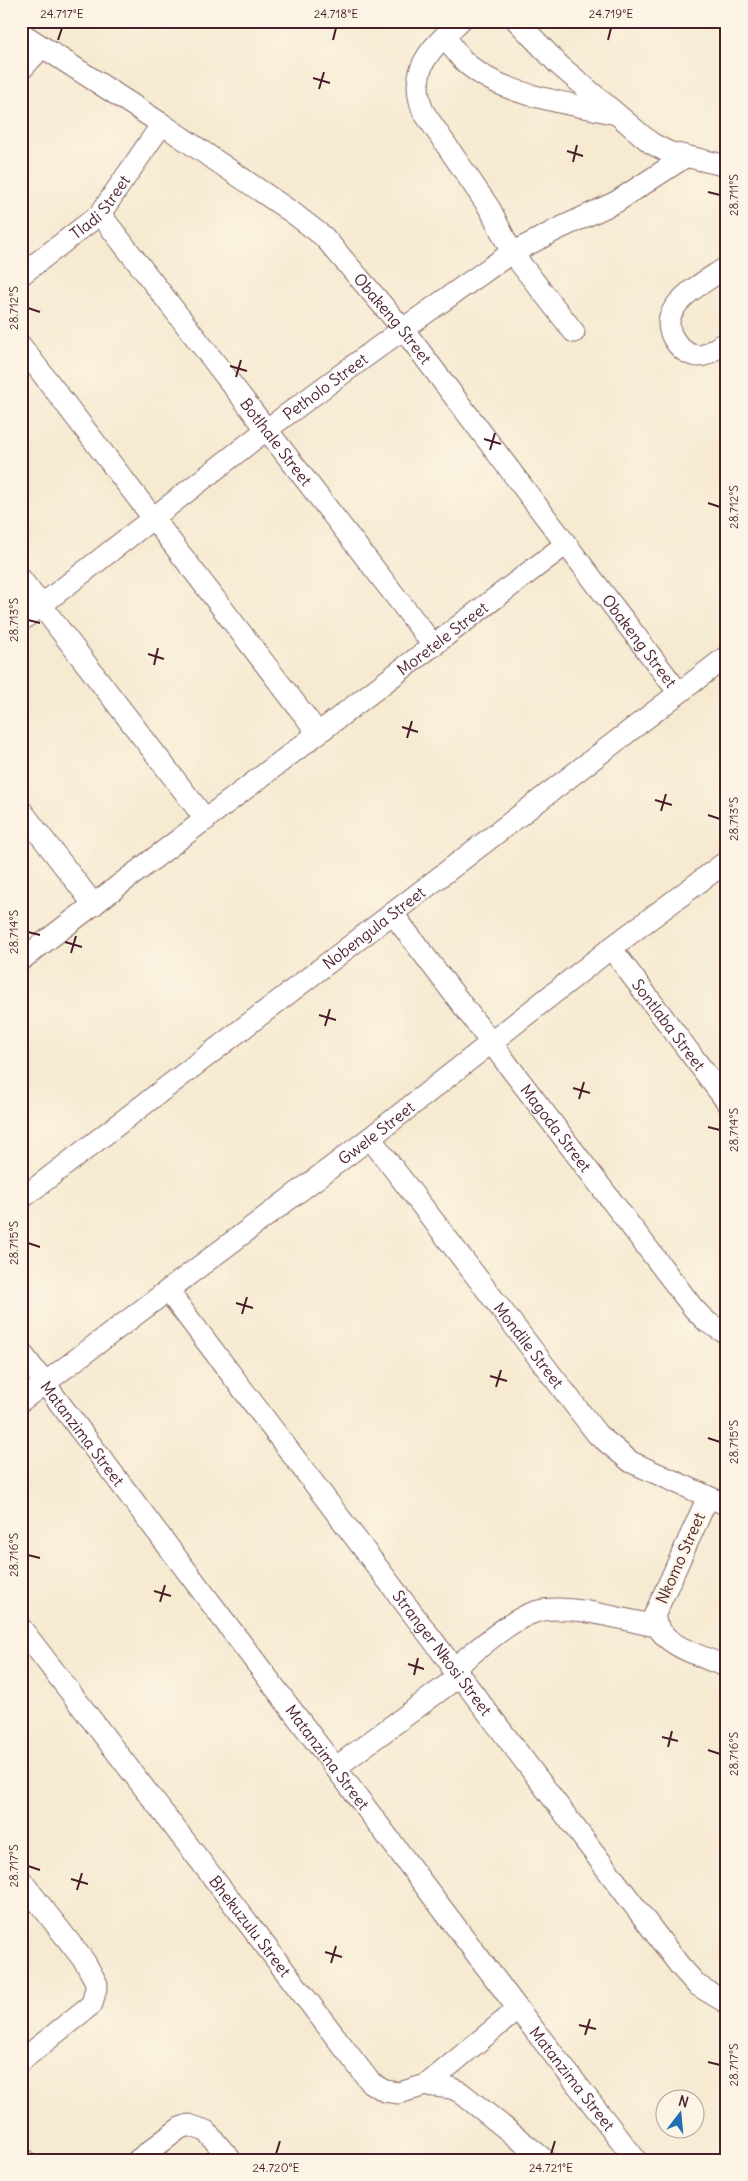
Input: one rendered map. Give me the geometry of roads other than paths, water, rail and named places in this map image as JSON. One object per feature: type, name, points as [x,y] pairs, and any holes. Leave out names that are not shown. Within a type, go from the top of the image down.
[{"type":"street","points":[[517,21],[560,65],[651,143],[668,152],[727,166]]},
{"type":"street","points":[[574,332],[512,253],[490,209],[423,111],[419,100],[418,87],[420,66],[431,49],[453,28],[462,58],[480,73],[509,88],[614,113]]},
{"type":"street","name":"Obakeng Street","points":[[21,33],[162,124],[293,213],[324,237],[403,330],[679,693]]},
{"type":"street","points":[[21,70],[42,47]]},
{"type":"street","name":"Tladi Street","points":[[21,275],[100,214],[162,124]]},
{"type":"street","name":"Petholo Street","points":[[21,621],[266,430],[512,253],[616,202],[685,157]]},
{"type":"street","name":"Botlhale Street","points":[[100,214],[434,646]]},
{"type":"street","points":[[723,344],[702,356],[694,355],[678,346],[669,332],[668,324],[675,307],[683,298],[727,266]]},
{"type":"street","points":[[21,346],[318,733]]},
{"type":"street","name":"Moretele Street","points":[[21,960],[566,544]]},
{"type":"street","points":[[21,579],[206,820]]},
{"type":"street","name":"Nobengula Street","points":[[21,1199],[727,656]]},
{"type":"street","points":[[21,810],[94,905]]},
{"type":"street","name":"Gwele Street","points":[[21,1401],[370,1138],[611,948],[727,861]]},
{"type":"street","name":"Magoda Street","points":[[393,914],[694,1309],[708,1322],[727,1334]]},
{"type":"street","name":"Sontlaba Street","points":[[611,948],[727,1102]]},
{"type":"street","name":"Mondile Street","points":[[370,1138],[597,1434],[631,1462],[717,1501]]},
{"type":"street","name":"Stranger Nkosi Street","points":[[168,1291],[455,1673],[680,1966],[697,1985],[727,2003]]},
{"type":"street","name":"Matanzima Street","points":[[21,1352],[518,2009],[636,2160]]},
{"type":"street","name":"Nkomo Street","points":[[717,1501],[659,1603],[654,1616],[656,1626],[669,1641],[727,1667]]},
{"type":"street","points":[[335,1768],[455,1673],[514,1623],[534,1612],[578,1610],[656,1626]]},
{"type":"street","name":"Bhekuzulu Street","points":[[21,1628],[371,2083],[385,2091],[399,2093],[426,2085],[518,2009]]},
{"type":"street","points":[[21,1880],[85,1962],[97,1984],[92,2004],[21,2062]]},
{"type":"street","points":[[426,2085],[451,2088],[460,2092],[545,2160]]},
{"type":"street","points":[[138,2160],[180,2128],[189,2124],[206,2131],[231,2160]]},
{"type":"street","points":[[21,2156],[24,2160]]}]
